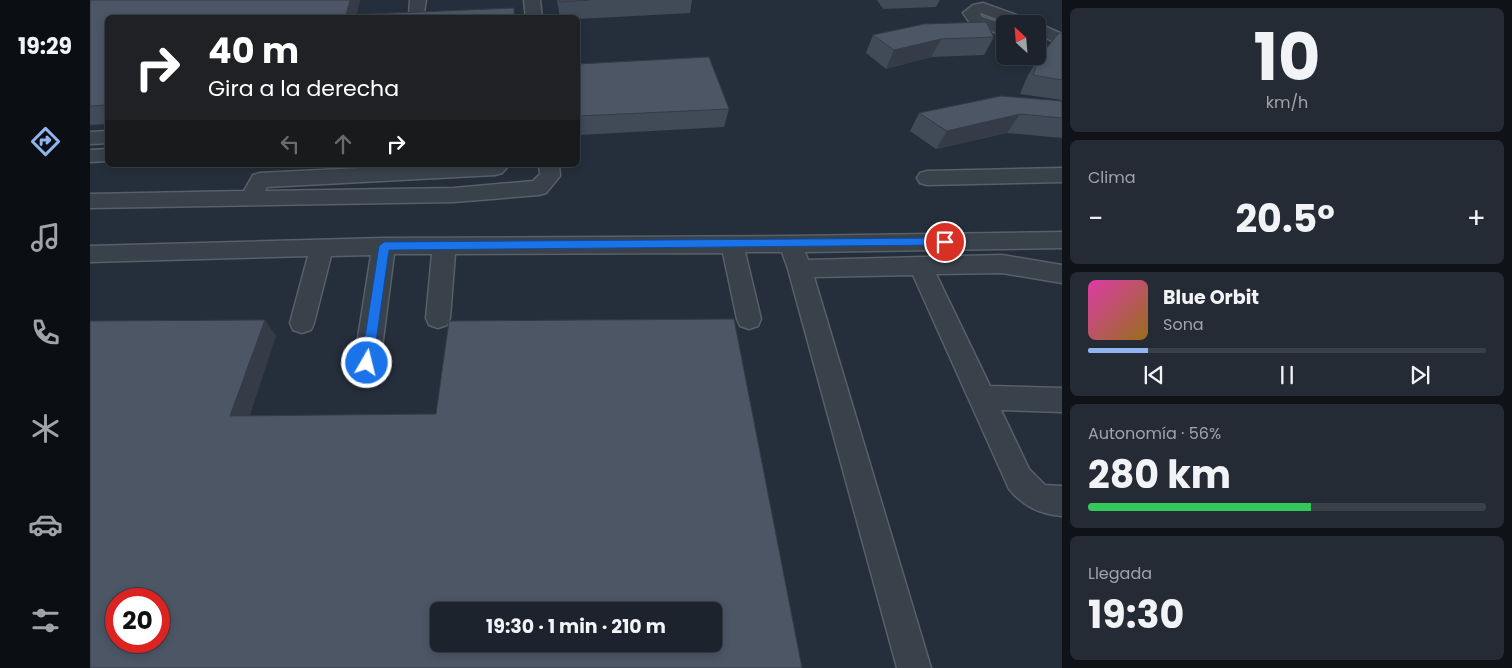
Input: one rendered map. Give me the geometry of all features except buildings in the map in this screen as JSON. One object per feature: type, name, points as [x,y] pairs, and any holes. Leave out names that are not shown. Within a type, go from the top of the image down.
[{"type":"lane","points":[[532,0],[534,15]]},
{"type":"lane","points":[[996,28],[976,20],[971,13],[978,8],[983,8],[1002,15]]},
{"type":"lane","points":[[1046,32],[1062,41]]},
{"type":"lane","points":[[1046,42],[1062,41]]},
{"type":"lane","points":[[90,138],[105,137]]},
{"type":"lane","points":[[90,156],[105,155]]},
{"type":"lane","points":[[251,198],[260,180],[270,173],[333,167]]},
{"type":"lane","points":[[260,180],[497,167]]},
{"type":"lane","points":[[90,201],[454,195],[539,188],[550,176],[549,167]]},
{"type":"lane","points":[[927,178],[1062,175]]},
{"type":"lane","points":[[90,254],[384,246],[790,244],[1062,240]]},
{"type":"lane","points":[[732,244],[749,319]]},
{"type":"lane","points":[[790,244],[800,269],[914,668]]},
{"type":"lane","points":[[367,363],[384,246]]},
{"type":"lane","points":[[438,318],[444,246]]},
{"type":"lane","points":[[302,323],[322,248]]},
{"type":"lane","points":[[800,269],[1002,264],[1062,274]]},
{"type":"lane","points":[[921,266],[1019,479],[1030,493],[1043,500],[1062,501]]},
{"type":"lane","points":[[982,398],[1062,400]]},
{"type":"route","points":[[367,363],[384,246],[945,242]]}]
